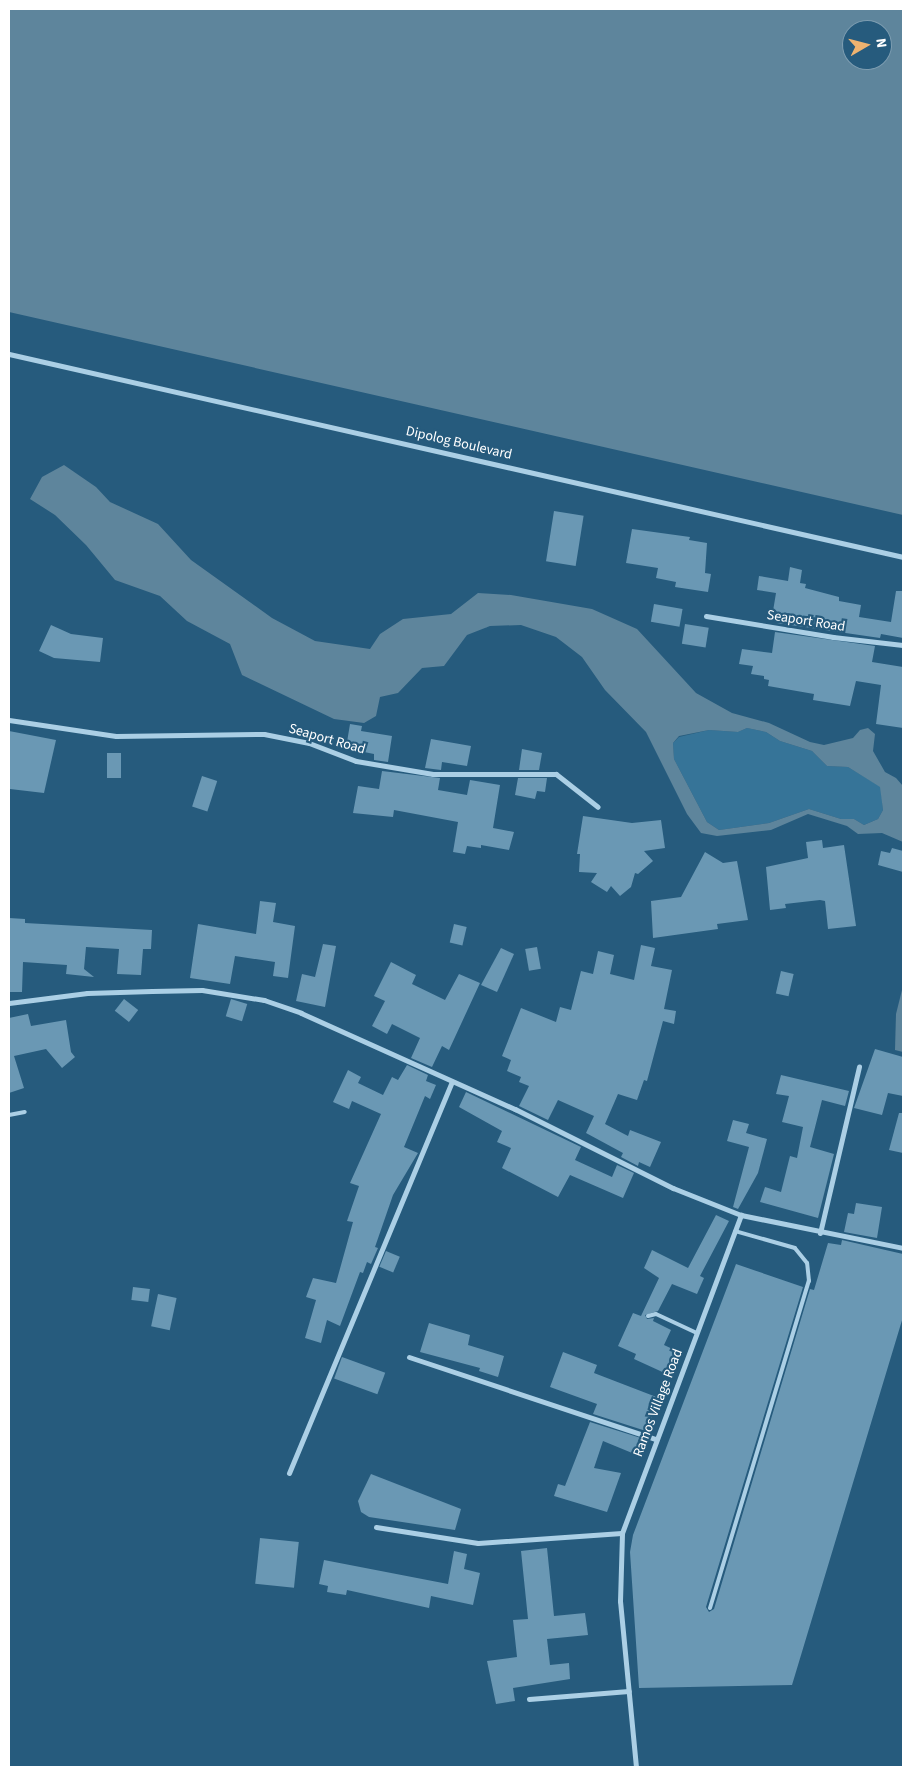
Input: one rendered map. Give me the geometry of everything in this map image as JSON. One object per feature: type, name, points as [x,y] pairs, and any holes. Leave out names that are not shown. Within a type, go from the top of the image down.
[{"type":"street","name":"Dipolog Boulevard","points":[[9,354],[903,557]]},
{"type":"street","name":"Seaport Road","points":[[706,616],[833,638],[903,645]]},
{"type":"street","name":"Seaport Road","points":[[9,720],[116,736],[264,734],[309,743],[356,761],[433,774],[556,774],[598,807]]},
{"type":"street","points":[[9,1003],[87,993],[202,990],[234,993],[301,1014],[514,1109],[673,1188],[741,1215],[820,1233],[903,1248]]},
{"type":"street","points":[[820,1233],[858,1068]]},
{"type":"street","points":[[289,1473],[452,1082]]},
{"type":"street","name":"Ramos Village Road","points":[[636,1767],[620,1601],[622,1533],[741,1215]]},
{"type":"street","points":[[410,1357],[656,1439]]},
{"type":"street","points":[[376,1527],[478,1543],[622,1533]]},
{"type":"street","points":[[529,1699],[629,1691]]},
{"type":"lane","points":[[9,1115],[25,1112]]},
{"type":"lane","points":[[710,1608],[809,1281],[807,1263],[795,1248],[735,1231]]},
{"type":"lane","points":[[648,1316],[656,1314],[697,1332]]},
{"type":"shaded area","points":[[9,9],[903,9],[903,515],[9,312]]},
{"type":"shaded area","points":[[64,465],[96,487],[110,502],[158,524],[191,560],[272,618],[315,641],[370,649],[380,634],[403,619],[451,614],[478,593],[511,595],[592,609],[637,629],[696,693],[732,713],[769,723],[810,742],[824,745],[853,738],[860,730],[868,728],[875,734],[873,751],[885,772],[896,778],[903,786],[903,842],[882,833],[858,834],[847,826],[808,814],[771,830],[717,836],[701,833],[687,814],[646,732],[605,690],[582,657],[556,637],[521,625],[490,626],[467,635],[444,666],[422,668],[398,693],[380,697],[376,716],[364,723],[334,719],[242,675],[230,644],[187,621],[160,596],[115,580],[86,545],[55,515],[30,499],[42,477]],"holes":[[[747,728],[766,732],[780,741],[812,751],[827,766],[848,767],[880,787],[883,810],[878,819],[864,825],[854,819],[841,819],[809,809],[769,823],[719,830],[707,822],[674,759],[673,743],[679,736],[709,730],[738,732]]]},
{"type":"shaded area","points":[[747,728],[766,732],[780,741],[812,751],[827,766],[848,767],[881,787],[883,810],[878,819],[864,825],[854,819],[841,819],[809,809],[769,823],[719,830],[707,822],[674,759],[673,743],[679,737],[709,730],[738,732]]},
{"type":"shaded area","points":[[903,986],[903,1052],[895,1050],[896,1014]]},
{"type":"building","points":[[554,511],[584,516],[576,566],[546,561]]},
{"type":"building","points":[[632,529],[690,537],[689,540],[707,543],[705,573],[711,574],[708,592],[675,587],[676,582],[656,578],[658,568],[626,563]]},
{"type":"building","points":[[790,567],[802,570],[800,583],[806,584],[805,588],[839,597],[839,601],[861,605],[859,617],[891,622],[896,591],[903,591],[903,638],[881,634],[880,638],[777,623],[778,618],[772,617],[776,593],[757,590],[759,576],[788,581]]},
{"type":"building","points":[[654,604],[683,609],[679,627],[651,622]]},
{"type":"building","points":[[685,624],[709,628],[706,648],[682,644]]},
{"type":"building","points":[[51,625],[71,634],[103,638],[100,662],[54,658],[39,651]]},
{"type":"building","points":[[775,632],[875,646],[872,662],[903,667],[903,728],[876,724],[881,685],[856,681],[850,706],[813,700],[814,694],[768,686],[769,680],[764,679],[764,676],[751,674],[753,666],[739,664],[742,649],[772,653]]},
{"type":"building","points":[[350,724],[362,726],[361,731],[392,736],[388,762],[374,760],[374,754],[359,751],[360,744],[347,742]]},
{"type":"building","points":[[9,731],[56,740],[44,793],[10,789]]},
{"type":"building","points":[[431,739],[471,746],[467,766],[442,762],[441,770],[425,768]]},
{"type":"building","points":[[522,749],[542,753],[539,770],[519,770]]},
{"type":"building","points":[[107,753],[121,753],[121,778],[107,778]]},
{"type":"building","points":[[382,771],[440,778],[438,790],[467,795],[470,780],[500,785],[493,828],[514,832],[509,850],[481,845],[481,848],[467,846],[465,854],[453,852],[458,822],[394,810],[393,817],[353,813],[358,786],[379,789]]},
{"type":"building","points":[[202,776],[217,781],[207,811],[192,806]]},
{"type":"building","points":[[518,778],[547,778],[545,792],[537,791],[535,799],[515,795]]},
{"type":"building","points":[[583,816],[632,823],[661,820],[665,848],[644,851],[653,861],[638,874],[635,873],[631,887],[620,896],[611,886],[607,892],[591,882],[597,873],[579,872],[580,854],[577,854]]},
{"type":"building","points":[[822,840],[823,848],[844,845],[856,926],[828,929],[825,901],[820,900],[785,904],[786,908],[770,910],[766,867],[808,858],[806,842]]},
{"type":"building","points":[[892,848],[903,851],[903,872],[878,865],[881,851],[890,853]]},
{"type":"building","points":[[705,852],[723,863],[737,861],[748,920],[717,924],[718,929],[653,938],[651,901],[681,897]]},
{"type":"building","points":[[260,901],[276,903],[273,922],[295,926],[288,978],[273,976],[275,962],[235,956],[230,984],[190,978],[198,924],[256,934]]},
{"type":"building","points":[[9,918],[25,919],[25,923],[152,930],[151,949],[143,949],[141,975],[117,974],[119,949],[86,947],[84,969],[94,977],[66,974],[67,965],[23,962],[22,992],[9,992]]},
{"type":"building","points":[[454,924],[467,927],[462,945],[450,943]]},
{"type":"building","points":[[323,944],[336,946],[325,1007],[296,1001],[302,974],[315,977]]},
{"type":"building","points":[[641,945],[655,948],[651,966],[672,970],[664,1009],[676,1011],[674,1024],[663,1021],[647,1081],[644,1080],[637,1100],[618,1094],[605,1124],[628,1136],[630,1130],[661,1142],[650,1167],[639,1162],[638,1166],[621,1157],[623,1153],[586,1133],[594,1116],[558,1100],[548,1120],[519,1106],[529,1086],[519,1082],[521,1077],[507,1071],[511,1060],[502,1056],[521,1008],[556,1022],[560,1007],[571,1010],[581,971],[593,974],[598,951],[614,955],[610,974],[634,980]]},
{"type":"building","points":[[537,947],[541,969],[529,971],[525,949]]},
{"type":"building","points":[[501,948],[514,954],[497,992],[481,985]]},
{"type":"building","points":[[391,962],[416,975],[412,984],[445,1000],[459,974],[480,983],[449,1050],[442,1046],[432,1067],[411,1058],[420,1038],[392,1024],[387,1034],[372,1026],[385,1001],[374,996]]},
{"type":"building","points":[[781,971],[794,974],[788,996],[776,993]]},
{"type":"building","points":[[124,999],[138,1010],[129,1022],[115,1011]]},
{"type":"building","points":[[231,999],[247,1004],[242,1021],[226,1016]]},
{"type":"building","points":[[28,1014],[31,1026],[66,1020],[71,1052],[75,1057],[62,1068],[46,1049],[14,1056],[24,1088],[9,1093],[9,1018]]},
{"type":"building","points":[[875,1049],[903,1057],[903,1096],[888,1093],[882,1115],[854,1108]]},
{"type":"building","points":[[407,1065],[428,1075],[426,1081],[436,1085],[430,1099],[425,1096],[404,1147],[418,1153],[393,1195],[375,1247],[378,1248],[371,1264],[367,1262],[363,1273],[360,1272],[340,1326],[327,1320],[321,1343],[305,1338],[316,1300],[306,1297],[313,1278],[336,1283],[353,1222],[347,1221],[359,1186],[350,1183],[381,1114],[352,1101],[349,1109],[333,1102],[348,1070],[361,1077],[358,1083],[383,1095],[392,1077],[398,1080]]},
{"type":"building","points":[[781,1075],[849,1091],[845,1106],[822,1100],[810,1147],[834,1154],[818,1218],[760,1202],[765,1187],[781,1192],[790,1156],[797,1158],[803,1127],[782,1122],[789,1096],[776,1094]]},
{"type":"building","points":[[466,1092],[581,1147],[575,1160],[612,1177],[617,1165],[634,1173],[623,1198],[570,1175],[558,1197],[502,1168],[511,1148],[497,1142],[502,1131],[459,1107]]},
{"type":"building","points":[[899,1113],[903,1113],[903,1153],[889,1150]]},
{"type":"building","points":[[733,1120],[749,1124],[746,1133],[767,1139],[758,1173],[738,1209],[733,1207],[749,1147],[727,1141]]},
{"type":"building","points":[[856,1203],[882,1207],[877,1238],[844,1232],[848,1213],[854,1214]]},
{"type":"building","points":[[716,1215],[729,1221],[700,1276],[704,1278],[697,1294],[672,1284],[658,1311],[645,1315],[647,1319],[654,1318],[653,1321],[671,1330],[664,1345],[679,1352],[669,1375],[634,1359],[636,1354],[618,1346],[633,1313],[641,1316],[659,1278],[644,1268],[652,1250],[688,1268]]},
{"type":"building","points":[[842,1240],[903,1254],[903,1317],[792,1685],[639,1688],[630,1552],[633,1535],[736,1264],[803,1287],[706,1607],[709,1612],[714,1609],[810,1289],[814,1290],[828,1243],[841,1245]]},
{"type":"building","points":[[386,1251],[400,1257],[393,1273],[379,1267]]},
{"type":"building","points":[[133,1287],[150,1289],[148,1302],[131,1300]]},
{"type":"building","points":[[158,1294],[177,1298],[170,1330],[151,1326]]},
{"type":"building","points":[[429,1323],[470,1335],[468,1345],[504,1356],[498,1377],[479,1371],[480,1368],[420,1352]]},
{"type":"building","points":[[563,1352],[597,1365],[594,1373],[659,1398],[646,1431],[593,1414],[597,1404],[550,1387]]},
{"type":"building","points":[[342,1357],[385,1373],[377,1394],[334,1379]]},
{"type":"building","points":[[590,1422],[644,1439],[637,1455],[603,1441],[594,1468],[621,1473],[607,1512],[554,1496],[558,1484],[565,1486]]},
{"type":"building","points":[[371,1474],[461,1509],[455,1530],[369,1517],[361,1512],[358,1501]]},
{"type":"building","points":[[260,1538],[299,1542],[294,1588],[255,1584]]},
{"type":"building","points":[[547,1548],[554,1616],[585,1613],[588,1635],[547,1639],[550,1665],[569,1663],[570,1679],[513,1688],[515,1701],[496,1704],[487,1661],[517,1657],[513,1620],[528,1619],[521,1551]]},
{"type":"building","points":[[454,1551],[467,1554],[464,1569],[480,1573],[473,1605],[431,1596],[429,1608],[347,1590],[346,1595],[327,1592],[328,1586],[319,1584],[324,1560],[448,1584]]}]
